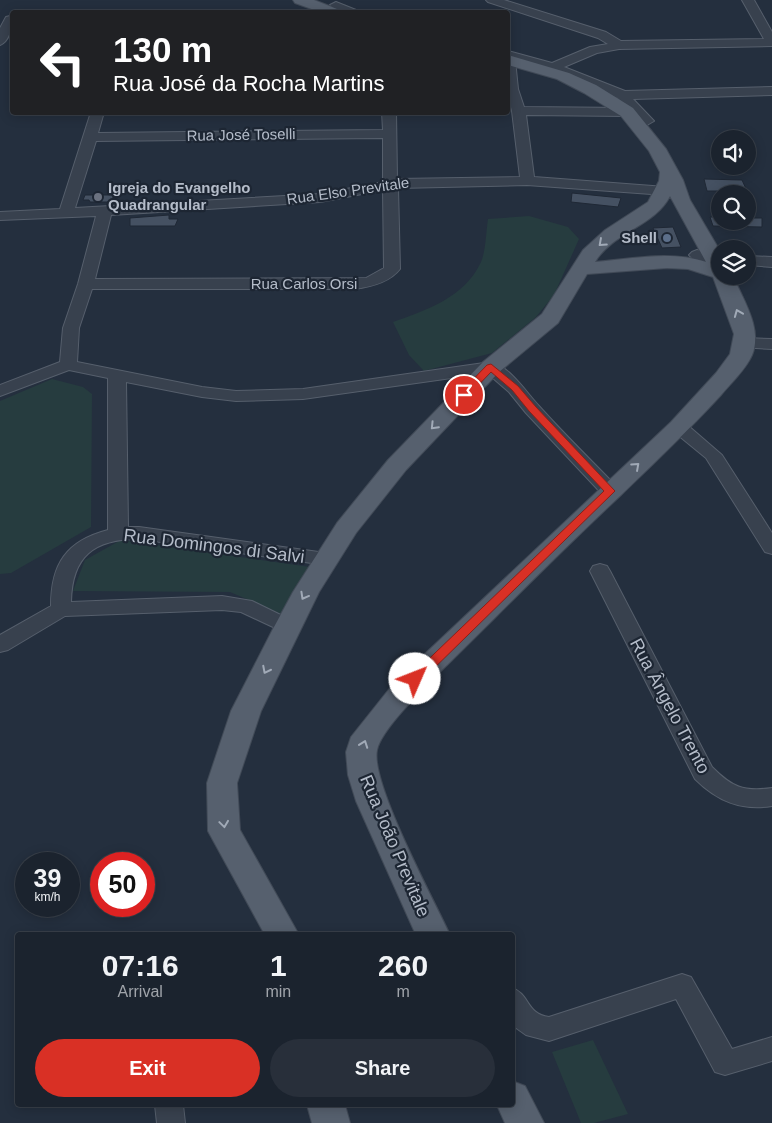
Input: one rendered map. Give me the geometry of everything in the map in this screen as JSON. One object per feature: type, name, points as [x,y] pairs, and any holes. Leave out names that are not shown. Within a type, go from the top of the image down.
[{"type":"main road","points":[[300,0],[334,9]]},
{"type":"main road","points":[[280,932],[224,831],[222,783],[246,711],[288,627],[326,559],[346,529],[396,465],[491,367],[550,318],[590,254],[612,234],[668,197],[674,180],[656,149],[624,103],[563,76],[510,59]]},
{"type":"main road","points":[[668,197],[685,220],[701,251],[711,262]]},
{"type":"main road","points":[[580,269],[667,262],[690,263],[711,267]]},
{"type":"main road","points":[[667,262],[711,267]]},
{"type":"main road","points":[[725,285],[739,314],[745,334],[745,343]]},
{"type":"main road","name":"Rua João Previtale","points":[[432,932],[372,801],[363,775],[361,752],[366,737],[404,690],[679,427],[724,378],[741,355],[745,343]]},
{"type":"main road","points":[[515,1104],[525,1123]]},
{"type":"main road","points":[[327,1107],[331,1123]]},
{"type":"street","points":[[492,0],[602,35],[619,45]]},
{"type":"street","points":[[553,67],[594,50],[619,45],[772,42],[748,0]]},
{"type":"street","points":[[5,38],[10,19]]},
{"type":"street","points":[[510,58],[553,67],[624,103],[647,121]]},
{"type":"street","points":[[510,74],[512,89],[519,111],[527,182]]},
{"type":"street","points":[[519,111],[772,91]]},
{"type":"street","points":[[66,213],[97,115]]},
{"type":"street","name":"Rua Carlos Orsi","points":[[86,284],[365,284],[381,279],[392,269],[389,115]]},
{"type":"street","name":"Rua José Toselli","points":[[91,137],[390,134]]},
{"type":"street","name":"Rua Elso Previtale","points":[[0,216],[106,212],[320,198],[391,183],[445,180],[606,186],[668,197]]},
{"type":"street","points":[[68,364],[71,328],[86,284],[106,212]]},
{"type":"street","points":[[756,261],[772,262]]},
{"type":"street","points":[[745,343],[772,344]]},
{"type":"street","points":[[0,391],[68,364],[117,376],[202,392],[236,396],[303,394],[491,367],[515,388],[532,409],[610,491]]},
{"type":"street","points":[[117,376],[118,534]]},
{"type":"street","points":[[679,427],[713,455],[772,548]]},
{"type":"street","name":"Rua Domingos di Salvi","points":[[61,609],[64,572],[73,557],[85,547],[118,534],[139,533],[326,559]]},
{"type":"street","name":"Rua Ângelo Trento","points":[[600,571],[703,773],[716,787],[733,796],[755,800],[772,797]]},
{"type":"street","points":[[0,646],[61,609],[222,603],[245,606],[288,627]]},
{"type":"street","points":[[515,1006],[525,1021],[536,1028],[549,1028],[682,985],[725,1063],[772,1049]]},
{"type":"street","points":[[169,1107],[171,1123]]},
{"type":"green space","points":[[529,216],[568,227],[579,239],[554,295],[536,317],[492,353],[424,371],[409,355],[393,322],[444,301],[465,284],[474,274],[483,257],[488,219]]},
{"type":"green space","points":[[52,379],[83,387],[92,394],[91,527],[11,573],[0,574],[0,401]]},
{"type":"green space","points":[[121,540],[310,567],[291,618],[230,592],[73,591],[85,560]]},
{"type":"green space","points":[[593,1040],[628,1114],[594,1123],[581,1123],[552,1052]]},
{"type":"building","points":[[704,179],[742,180],[744,185],[711,185],[711,191],[707,191]]},
{"type":"building","points":[[572,193],[621,198],[618,207],[571,202]]},
{"type":"building","name":"Igreja do Evangelho Quadrangular","points":[[85,195],[114,195],[111,202],[90,202],[89,200],[83,200]]},
{"type":"building","points":[[169,215],[169,219],[178,219],[175,226],[130,226],[130,218]]},
{"type":"building","points":[[756,218],[762,218],[762,227],[756,227]]},
{"type":"building","name":"Shell","points":[[673,227],[681,247],[662,248],[653,228]]},
{"type":"place","name":"Igreja do Evangelho Quadrangular","points":[[98,197]]},
{"type":"place","name":"Shell","points":[[667,238]]},
{"type":"route","points":[[415,679],[610,491],[532,409],[515,388],[491,367],[464,395]]}]
